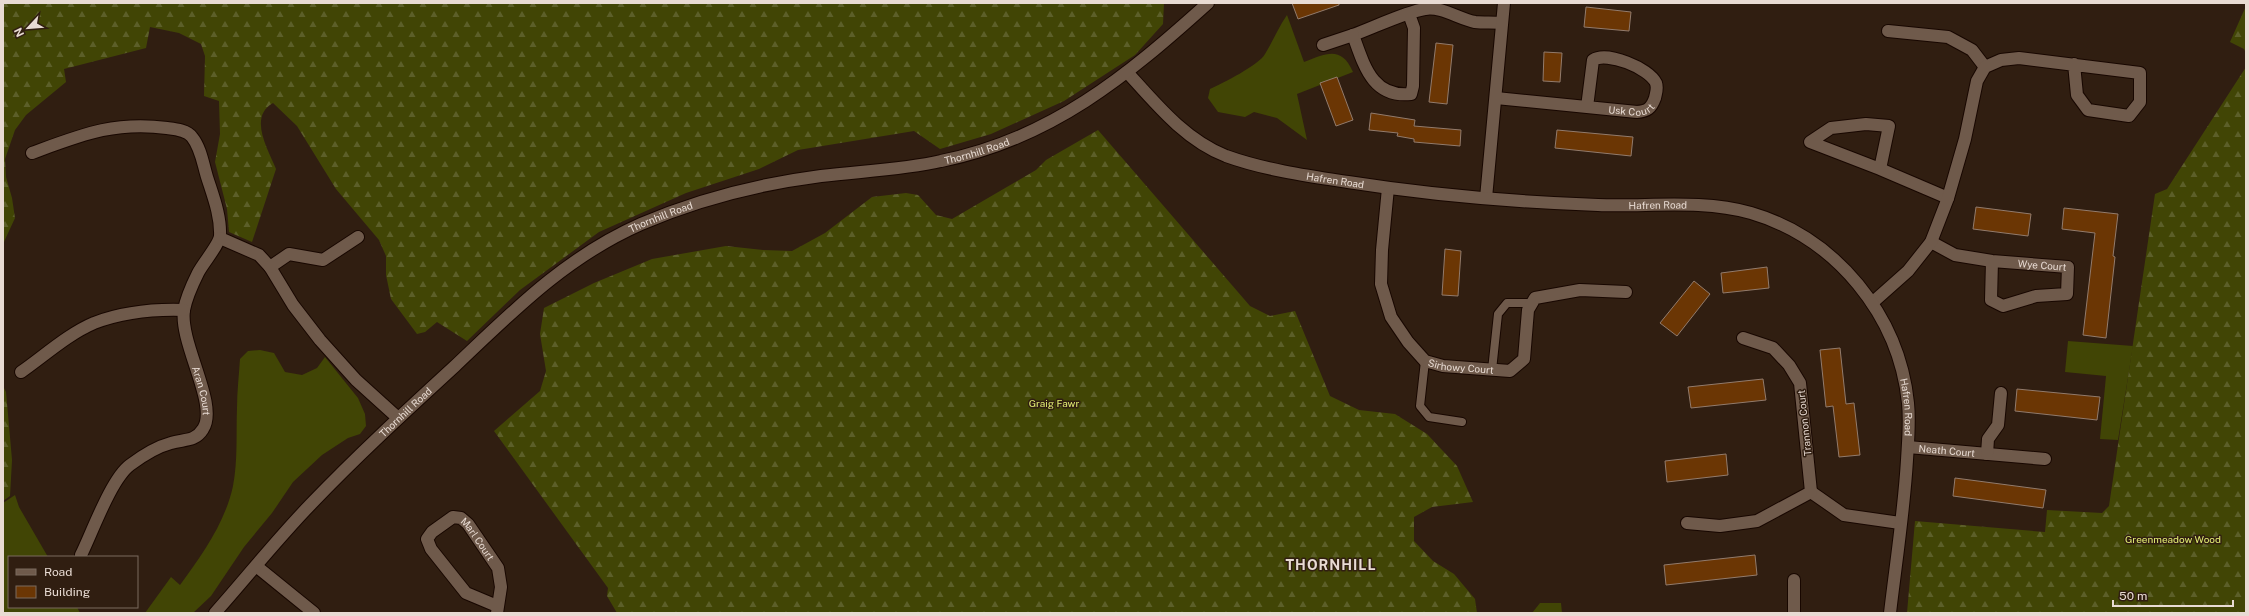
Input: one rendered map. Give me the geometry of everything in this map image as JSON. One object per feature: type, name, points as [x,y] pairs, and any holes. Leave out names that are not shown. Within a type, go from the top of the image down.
[{"type":"street","name":"Thornhill Road","points":[[215,613],[308,506],[398,418],[519,306],[557,273],[587,252],[640,225],[700,202],[753,188],[821,176],[878,171],[943,161],[998,145],[1030,133],[1075,110],[1127,72],[1208,3]]},
{"type":"street","points":[[1486,198],[1504,3]]},
{"type":"street","points":[[1323,45],[1426,8],[1439,10],[1475,22],[1502,22]]},
{"type":"street","points":[[1353,35],[1367,72],[1385,92],[1411,94],[1413,86],[1414,28],[1409,14]]},
{"type":"street","points":[[1888,31],[1948,37],[1972,50],[1986,68]]},
{"type":"street","name":"Usk Court","points":[[1496,98],[1587,107],[1645,111],[1651,108],[1654,100],[1657,89],[1655,82],[1637,67],[1614,59],[1597,57],[1593,60],[1591,68],[1587,107]]},
{"type":"street","points":[[1872,302],[1908,271],[1931,242],[1948,198],[1965,140],[1977,82],[1986,68],[2001,60],[2019,58],[2074,64],[2140,73],[2140,102],[2129,116],[2088,110],[2077,95],[2074,64]]},
{"type":"street","name":"Hafren Road","points":[[1127,72],[1174,122],[1197,142],[1225,155],[1258,166],[1388,188],[1486,198],[1599,205],[1722,207],[1751,213],[1774,222],[1824,250],[1859,285],[1872,302],[1898,355],[1908,404],[1908,447],[1890,613]]},
{"type":"street","points":[[1880,168],[1889,126],[1866,124],[1831,128],[1810,142],[1880,168],[1948,198]]},
{"type":"street","points":[[32,153],[88,132],[106,128],[126,126],[180,130],[191,136],[199,150],[219,217],[220,238],[258,255],[270,267],[293,305],[320,340],[356,380],[398,418]]},
{"type":"street","name":"Sirhowy Court","points":[[1388,188],[1381,284],[1391,317],[1408,342],[1425,361],[1443,366],[1510,372],[1524,359],[1528,310],[1532,303]]},
{"type":"street","points":[[270,267],[289,254],[323,260],[358,237]]},
{"type":"street","name":"Aran Court","points":[[81,555],[116,482],[128,466],[148,452],[171,442],[190,441],[203,430],[208,419],[205,399],[185,332],[184,310],[198,274],[220,238]]},
{"type":"street","name":"Wye Court","points":[[1931,242],[1955,254],[1992,262],[2068,267],[2067,294],[2036,296],[2003,306],[1991,300],[1992,262]]},
{"type":"street","points":[[1532,303],[1535,298],[1580,290],[1626,292]]},
{"type":"street","points":[[20,372],[94,324],[117,316],[155,309],[184,310]]},
{"type":"street","name":"Trannon Court","points":[[1743,338],[1772,348],[1789,364],[1800,383],[1811,492]]},
{"type":"street","name":"Neath Court","points":[[1987,454],[1988,439],[1998,425],[2001,393]]},
{"type":"street","name":"Neath Court","points":[[1908,447],[2045,459]]},
{"type":"street","points":[[1686,523],[1720,526],[1757,521],[1790,506],[1811,492],[1844,515],[1900,523]]},
{"type":"street","name":"Marl Court","points":[[452,517],[461,518],[468,524],[498,568],[501,587],[497,610],[466,593],[431,548],[427,539],[432,532],[452,517]]},
{"type":"street","points":[[256,566],[314,613]]},
{"type":"street","points":[[1794,580],[1794,613]]},
{"type":"lane","points":[[1492,370],[1498,314],[1507,303],[1532,303]]},
{"type":"lane","points":[[1425,361],[1420,406],[1429,417],[1462,422]]},
{"type":"green space","points":[[3,3],[1164,3],[1163,24],[1135,55],[1064,101],[991,134],[940,149],[914,131],[798,150],[759,169],[686,193],[599,232],[520,290],[467,341],[437,322],[425,332],[417,334],[391,299],[386,275],[386,256],[379,240],[336,189],[297,126],[273,103],[266,109],[262,116],[261,125],[265,143],[276,169],[252,242],[229,232],[227,209],[215,162],[220,134],[219,101],[204,96],[205,56],[201,44],[179,33],[150,27],[146,48],[64,69],[66,82],[26,115],[15,130],[5,159],[6,177],[12,198],[15,218],[3,244]]},
{"type":"green space","points":[[2246,6],[2246,53],[2244,49],[2230,42]]},
{"type":"green space","points":[[1287,15],[1304,62],[1319,56],[1332,54],[1338,55],[1348,63],[1353,72],[1297,94],[1307,140],[1277,118],[1254,112],[1245,117],[1218,112],[1208,98],[1210,89],[1256,63],[1265,54]]},
{"type":"green space","name":"Greenmeadow Wood","points":[[2246,67],[2246,613],[1907,613],[1915,521],[2045,532],[2047,510],[2102,513],[2109,506],[2155,194],[2167,189]]},
{"type":"green space","name":"Graig Fawr","points":[[1098,130],[1250,306],[1270,316],[1295,311],[1330,396],[1359,410],[1395,414],[1427,434],[1457,466],[1473,502],[1432,507],[1414,517],[1414,541],[1433,561],[1454,574],[1475,599],[1477,613],[617,613],[607,596],[608,588],[494,431],[540,391],[546,371],[540,334],[544,308],[594,283],[652,259],[726,246],[792,251],[825,233],[872,197],[906,193],[918,195],[936,215],[952,219],[1036,170],[1046,160]]},
{"type":"green space","points":[[2068,341],[2133,346],[2118,440],[2100,439],[2106,376],[2065,372]]},
{"type":"green space","points":[[260,350],[274,353],[285,372],[302,375],[317,368],[325,357],[358,398],[365,414],[366,426],[360,434],[348,438],[322,455],[293,482],[272,513],[244,547],[211,596],[193,613],[145,613],[171,577],[180,585],[219,526],[233,486],[236,466],[237,395],[240,359],[248,351]]},
{"type":"green space","points":[[3,386],[6,392],[12,460],[10,496],[3,501]]},
{"type":"green space","points":[[15,495],[19,507],[47,556],[8,556],[8,608],[78,608],[80,613],[3,613],[3,503]]},
{"type":"green space","points":[[1540,603],[1561,603],[1562,613],[1532,613]]},
{"type":"building","points":[[1292,3],[1339,3],[1339,5],[1298,19]]},
{"type":"building","points":[[1586,7],[1631,12],[1629,31],[1584,27]]},
{"type":"building","points":[[1436,43],[1453,45],[1447,104],[1429,102]]},
{"type":"building","points":[[1544,52],[1562,53],[1560,82],[1543,81]]},
{"type":"building","points":[[1337,77],[1353,120],[1336,126],[1320,83]]},
{"type":"building","points":[[1371,113],[1415,120],[1414,126],[1461,130],[1460,146],[1414,142],[1414,139],[1397,136],[1398,133],[1369,130]]},
{"type":"building","points":[[1557,130],[1633,137],[1631,156],[1555,148]]},
{"type":"building","points":[[1976,207],[2031,214],[2028,236],[1973,229]]},
{"type":"building","points":[[2064,208],[2118,214],[2106,338],[2083,335],[2095,233],[2062,229]]},
{"type":"building","points":[[1445,249],[1461,251],[1458,296],[1442,295]]},
{"type":"building","points":[[1767,267],[1769,288],[1723,293],[1721,273]]},
{"type":"building","points":[[1694,281],[1710,294],[1677,336],[1660,323]]},
{"type":"building","points":[[1840,348],[1846,404],[1854,403],[1860,455],[1839,457],[1833,406],[1826,407],[1820,350]]},
{"type":"building","points":[[1763,379],[1766,400],[1691,408],[1688,387]]},
{"type":"building","points":[[2017,389],[2100,397],[2097,420],[2015,411]]},
{"type":"building","points":[[1726,454],[1728,475],[1667,482],[1665,461]]},
{"type":"building","points":[[1955,478],[2046,490],[2043,508],[1953,496]]},
{"type":"building","points":[[1755,555],[1757,575],[1666,585],[1664,565]]},
{"type":"district","name":"THORNHILL","points":[[1331,565]]}]
